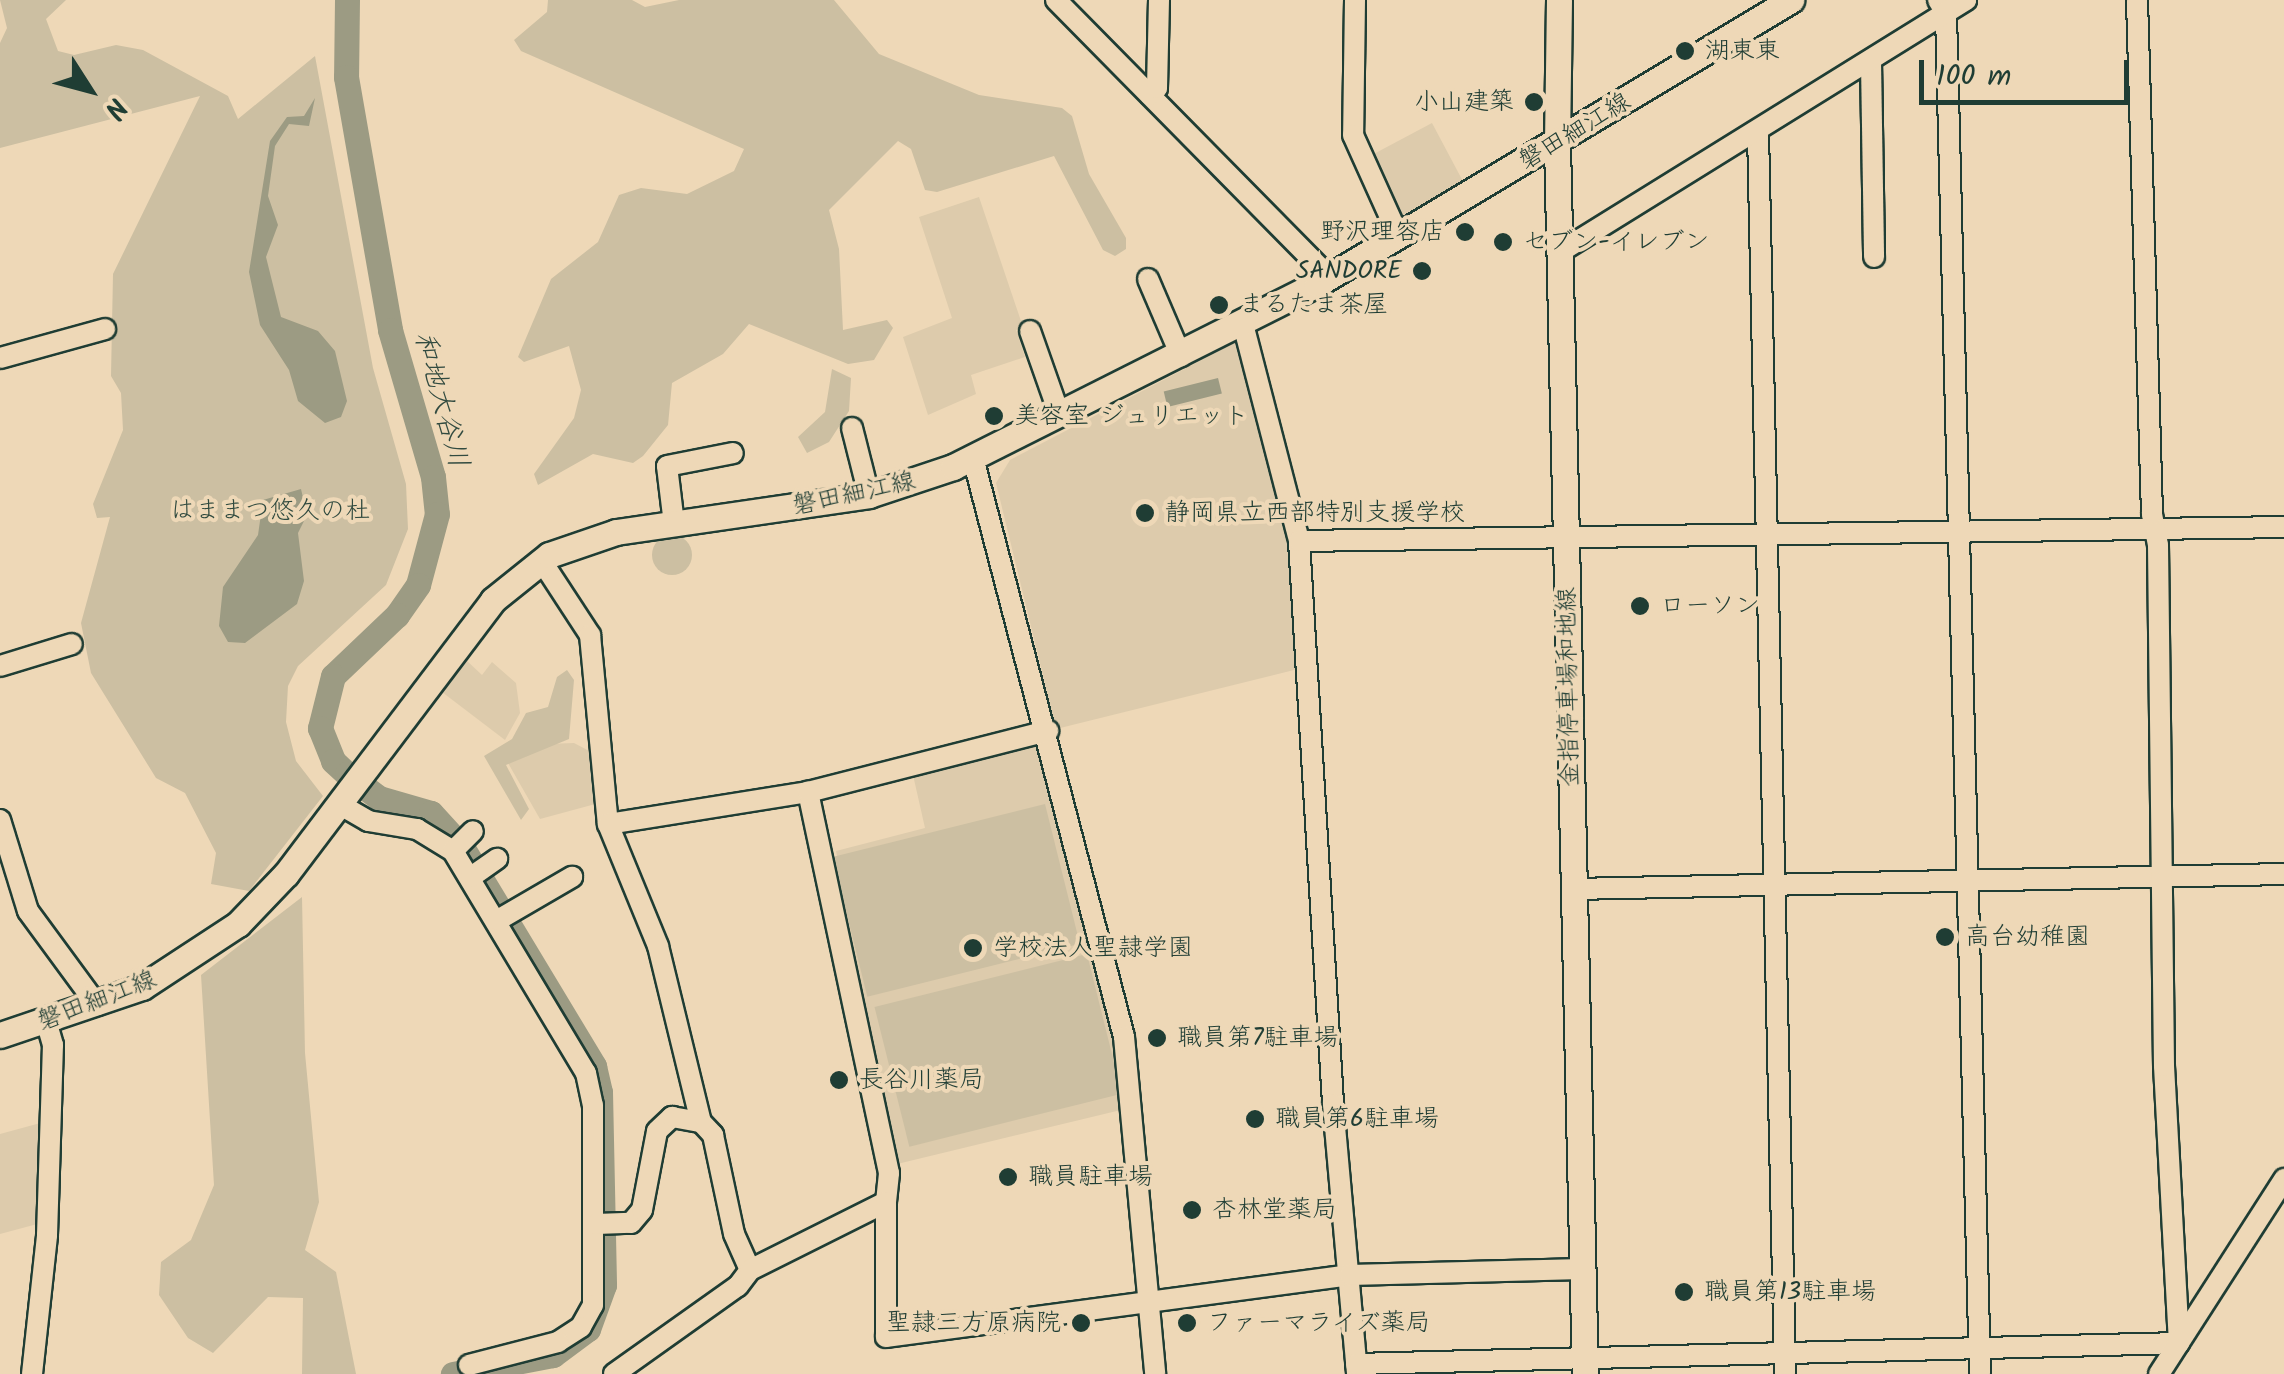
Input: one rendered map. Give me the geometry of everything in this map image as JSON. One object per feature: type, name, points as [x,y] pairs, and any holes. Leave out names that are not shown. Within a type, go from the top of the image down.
[{"type":"main road","name":"金指停車場和地線","points":[[1559,0],[1556,144],[1585,1365]]},
{"type":"main road","name":"磐田細江線","points":[[0,1035],[97,1006],[163,976],[220,938],[271,892],[493,600],[541,560],[599,536],[869,496],[973,458],[1242,324],[1399,238],[1790,0]]},
{"type":"street","points":[[1056,0],[1329,277]]},
{"type":"street","points":[[1150,95],[1157,88],[1159,0]]},
{"type":"street","points":[[1355,0],[1353,135],[1399,238]]},
{"type":"street","points":[[1560,252],[1871,62],[1942,6],[1966,0]]},
{"type":"street","points":[[2137,0],[2166,877],[2164,1066],[2179,1343]]},
{"type":"street","points":[[1942,6],[1980,1374]]},
{"type":"street","points":[[1871,62],[1874,257]]},
{"type":"street","points":[[1758,132],[1785,1374]]},
{"type":"street","points":[[1148,279],[1180,356]]},
{"type":"street","points":[[1242,324],[1299,541],[1333,1104],[1357,1369],[1585,1365],[1785,1350],[2179,1343]]},
{"type":"street","points":[[0,358],[105,329]]},
{"type":"street","points":[[1030,330],[1060,416]]},
{"type":"street","points":[[852,428],[869,496]]},
{"type":"street","points":[[674,524],[667,466],[733,453]]},
{"type":"street","points":[[973,458],[1048,731],[1124,1037],[1156,1374]]},
{"type":"street","points":[[1299,541],[2284,527]]},
{"type":"street","points":[[541,560],[590,635],[608,824],[644,902],[672,992],[700,1122],[713,1136],[734,1234],[750,1270]]},
{"type":"street","points":[[0,666],[72,644]]},
{"type":"street","points":[[608,824],[808,792],[1048,731]]},
{"type":"street","points":[[808,792],[888,1173],[886,1337],[1350,1276],[1582,1269]]},
{"type":"street","points":[[343,798],[368,821],[417,829],[453,851],[498,920],[586,1074],[593,1104],[606,1225],[598,1278],[581,1327],[558,1342],[491,1366],[469,1366]]},
{"type":"street","points":[[0,820],[28,911],[97,1006]]},
{"type":"street","points":[[453,851],[474,830]]},
{"type":"street","points":[[471,877],[497,859]]},
{"type":"street","points":[[1574,889],[2284,874]]},
{"type":"street","points":[[498,920],[572,877]]},
{"type":"street","points":[[32,1374],[43,1316],[48,1216],[52,1046],[46,1021]]},
{"type":"street","points":[[606,1225],[642,1210],[657,1131],[672,1117],[700,1122]]},
{"type":"street","points":[[2159,1374],[2284,1179]]},
{"type":"street","points":[[614,1374],[738,1286],[750,1270],[886,1202]]},
{"type":"shaded area","points":[[315,98],[309,126],[289,124],[275,146],[268,196],[278,225],[266,257],[281,317],[318,331],[335,351],[347,401],[341,417],[325,423],[298,401],[289,370],[260,325],[249,272],[270,141],[287,117],[304,116]]},
{"type":"shaded area","points":[[1432,123],[1464,184],[1399,219],[1367,158]]},
{"type":"shaded area","points":[[979,197],[1023,327],[1016,330],[1025,357],[971,375],[976,394],[928,415],[903,337],[952,318],[919,217]]},
{"type":"shaded area","name":"静岡県立西部特別支援学校","points":[[1244,338],[1295,543],[1298,669],[1056,729],[996,483],[1010,460]]},
{"type":"shaded area","points":[[1218,378],[1222,394],[1168,407],[1164,392]]},
{"type":"shaded area","points":[[301,489],[307,515],[298,533],[304,581],[297,604],[245,643],[228,642],[219,626],[223,587],[258,535],[263,500]]},
{"type":"shaded area","points":[[465,659],[482,675],[492,662],[516,683],[520,713],[505,740],[442,692]]},
{"type":"shaded area","name":"学校法人聖隷学園","points":[[1037,739],[1117,1046],[1125,1109],[893,1165],[836,851],[925,828],[913,775]]},
{"type":"shaded area","points":[[574,743],[595,754],[599,803],[540,819],[508,763],[546,744]]},
{"type":"shaded area","points":[[44,1122],[41,1223],[0,1234],[0,1134]]},
{"type":"green space","name":"はままつ悠久の杜","points":[[0,0],[66,0],[46,19],[58,51],[74,55],[116,45],[143,50],[228,96],[238,119],[315,56],[373,368],[406,484],[408,529],[386,585],[298,666],[288,686],[286,722],[296,761],[323,796],[249,891],[211,884],[216,853],[185,793],[156,778],[91,673],[81,623],[110,517],[97,518],[93,504],[123,430],[121,393],[111,376],[113,274],[200,96],[0,148],[0,43],[7,28]]},
{"type":"green space","points":[[548,0],[632,0],[645,7],[679,0],[834,0],[879,54],[979,95],[1062,108],[1072,116],[1089,174],[1126,238],[1126,249],[1115,256],[1103,250],[1054,156],[937,192],[925,190],[911,149],[898,141],[829,210],[839,249],[843,330],[887,320],[893,328],[874,360],[848,364],[749,324],[723,354],[672,383],[668,425],[643,456],[633,463],[593,454],[538,485],[534,474],[574,418],[581,390],[569,346],[524,362],[518,357],[551,279],[598,242],[619,195],[641,188],[687,194],[734,171],[744,149],[521,51],[514,40],[547,12]]},
{"type":"green space","points":[[832,369],[851,378],[849,411],[829,442],[807,453],[798,437],[825,412]]},
{"type":"green space","points":[[672,535],[686,541],[692,555],[686,569],[672,575],[658,569],[652,555],[658,541]]},
{"type":"green space","points":[[567,670],[574,680],[569,739],[506,765],[529,809],[521,820],[484,756],[512,739],[526,713],[548,707],[557,677]]},
{"type":"green space","points":[[1045,804],[1080,944],[867,997],[833,857]]},
{"type":"green space","points":[[302,897],[305,1053],[319,1202],[305,1250],[336,1272],[356,1374],[302,1374],[303,1298],[268,1297],[213,1353],[188,1338],[159,1295],[161,1262],[191,1240],[214,1185],[201,975]]},
{"type":"green space","points":[[1087,954],[1122,1094],[909,1147],[875,1007]]},
{"type":"waterway","name":"和地大谷川","points":[[347,0],[346,77],[390,330],[433,477],[437,514],[418,585],[397,615],[333,676],[320,728],[333,761],[347,774],[379,798],[431,813],[462,847],[594,1066],[600,1092],[604,1285],[588,1329],[553,1355],[453,1374]]},
{"type":"place","name":"湖東東","points":[[1685,51]]},
{"type":"place","name":"小山建築","points":[[1534,102]]},
{"type":"place","name":"野沢理容店","points":[[1465,232]]},
{"type":"place","name":"セブン-イレブン","points":[[1503,242]]},
{"type":"place","name":"SANDORE","points":[[1422,271]]},
{"type":"place","name":"まるたま茶屋","points":[[1219,305]]},
{"type":"place","name":"美容室 ジュリエット","points":[[994,416]]},
{"type":"place","name":"静岡県立西部特別支援学校","points":[[1145,513]]},
{"type":"place","name":"ローソン","points":[[1640,606]]},
{"type":"place","name":"高台幼稚園","points":[[1945,937]]},
{"type":"place","name":"学校法人聖隷学園","points":[[973,948]]},
{"type":"place","name":"職員第7駐車場","points":[[1157,1038]]},
{"type":"place","name":"長谷川薬局","points":[[839,1080]]},
{"type":"place","name":"職員第6駐車場","points":[[1255,1119]]},
{"type":"place","name":"職員駐車場","points":[[1008,1177]]},
{"type":"place","name":"杏林堂薬局","points":[[1192,1210]]},
{"type":"place","name":"職員第13駐車場","points":[[1684,1292]]},
{"type":"place","name":"聖隷三方原病院","points":[[1081,1323]]},
{"type":"place","name":"ファーマライズ薬局","points":[[1187,1323]]}]
